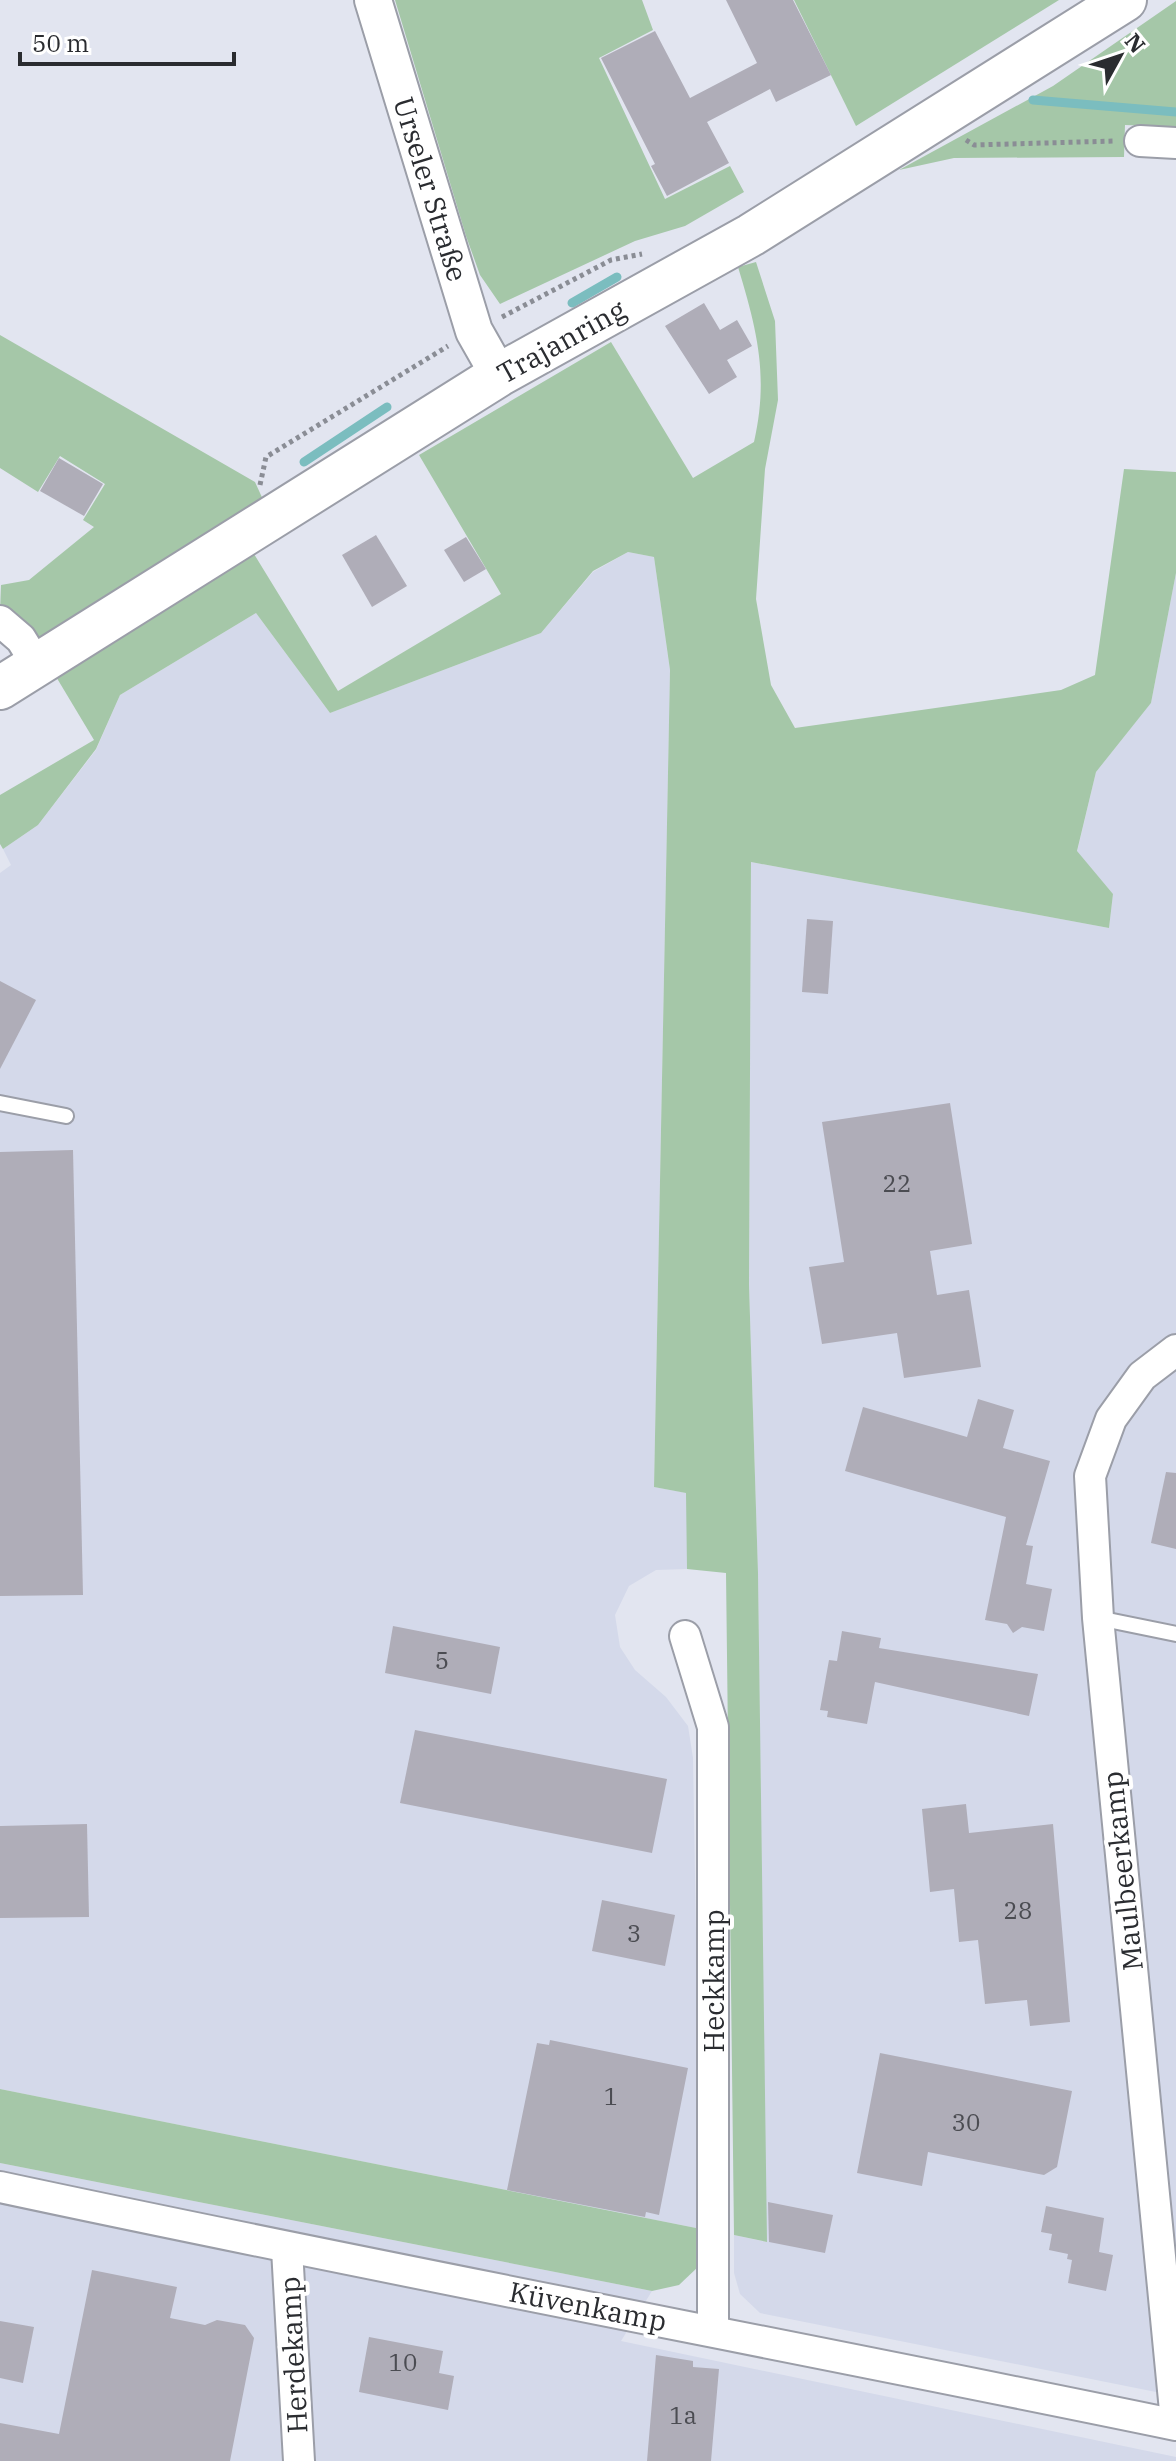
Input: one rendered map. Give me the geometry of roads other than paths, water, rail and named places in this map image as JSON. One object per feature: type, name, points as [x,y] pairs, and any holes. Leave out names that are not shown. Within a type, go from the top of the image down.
[{"type":"main road","name":"Trajanring","points":[[0,688],[499,375],[751,235],[1125,0]]},
{"type":"street","name":"Urseler Straße","points":[[373,0],[474,331],[499,375]]},
{"type":"street","points":[[1140,141],[1176,143]]},
{"type":"street","points":[[0,621],[21,639],[37,665]]},
{"type":"street","name":"Maulbeerkamp","points":[[1176,1350],[1142,1376],[1111,1419],[1090,1476],[1098,1618],[1176,2423]]},
{"type":"street","name":"Heckkamp","points":[[685,1636],[713,1727],[713,2330]]},
{"type":"street","name":"Küvenkamp","points":[[0,2187],[287,2249],[1176,2423]]},
{"type":"street","name":"Herdekamp","points":[[287,2249],[299,2461]]},
{"type":"lane","points":[[0,1103],[66,1116]]},
{"type":"lane","points":[[1098,1618],[1176,1634]]},
{"type":"waterway","points":[[1033,100],[1176,112]]},
{"type":"waterway","points":[[572,303],[617,277]]},
{"type":"waterway","points":[[304,462],[387,407]]}]
